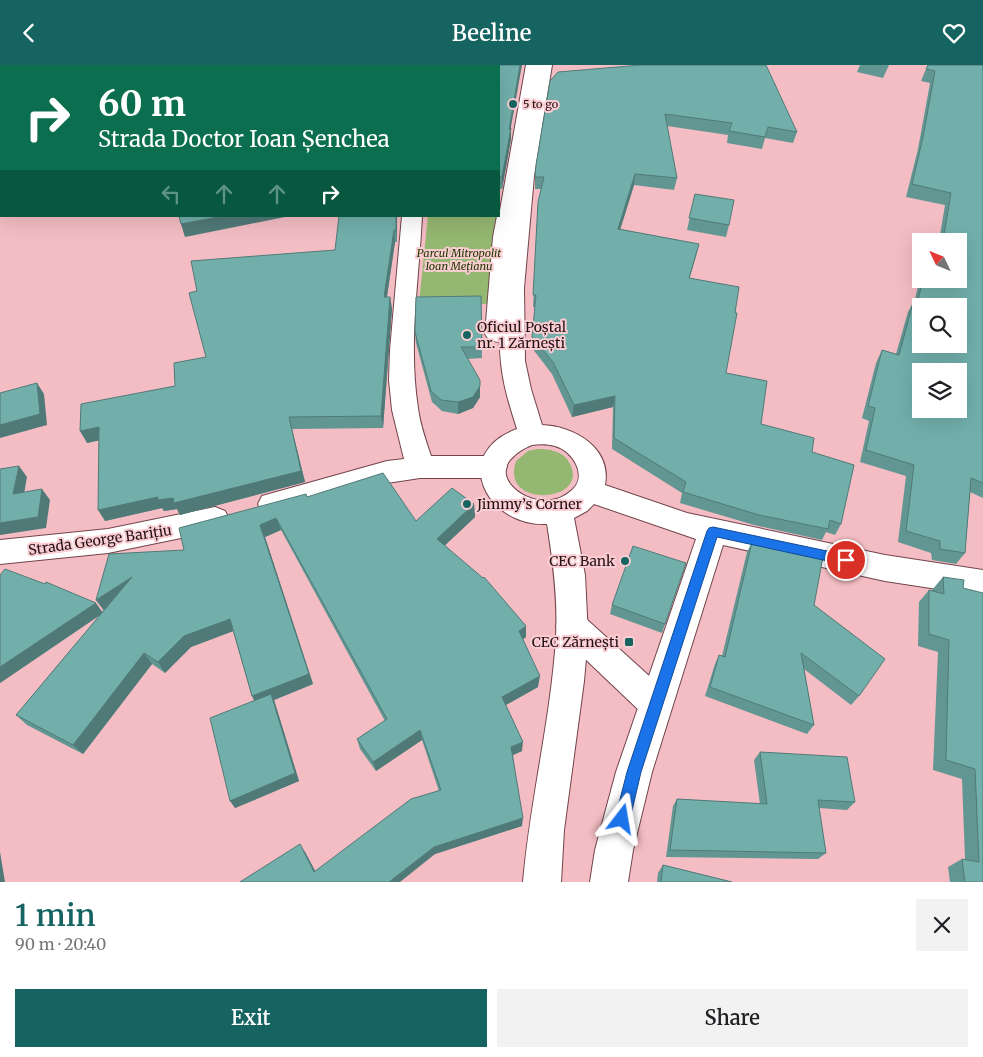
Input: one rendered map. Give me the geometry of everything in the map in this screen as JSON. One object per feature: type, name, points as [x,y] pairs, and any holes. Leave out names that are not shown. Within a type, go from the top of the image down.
[{"type":"main road","points":[[512,334],[497,334],[504,237],[534,65]]},
{"type":"main road","points":[[532,435],[519,395],[512,334],[517,238],[526,166],[544,65]]},
{"type":"main road","points":[[412,217],[402,351],[402,380],[405,410],[420,467]]},
{"type":"main road","points":[[532,435],[551,435],[568,440],[582,450],[591,463],[594,478],[589,491],[579,501],[559,512],[530,511],[515,505],[502,495],[494,481],[493,467],[498,456],[506,446],[518,439],[532,435]]},
{"type":"main road","name":"Strada George Barițiu","points":[[0,552],[56,549],[125,539],[179,528],[388,472],[420,467],[493,467]]},
{"type":"main road","points":[[589,491],[659,517],[713,531],[885,568],[979,585]]},
{"type":"main road","points":[[542,882],[546,830],[568,681],[572,626],[570,575],[559,512]]},
{"type":"main road","points":[[609,882],[614,850],[634,772],[713,531]]},
{"type":"main road","points":[[572,626],[656,704]]},
{"type":"green space","name":"Parcul Mitropolit Ioan Mețianu","points":[[428,217],[499,217],[490,304],[419,303]]},
{"type":"green space","points":[[537,449],[556,452],[564,456],[570,464],[573,477],[568,487],[557,493],[544,495],[531,493],[520,487],[514,477],[516,461],[528,451]]},
{"type":"building","points":[[500,65],[520,65],[509,130],[511,128],[502,177],[500,177]]},
{"type":"building","points":[[641,65],[766,65],[797,132],[768,127],[765,137],[729,131],[732,123],[665,114],[677,178],[635,174],[618,229],[699,244],[689,278],[739,287],[735,313],[737,313],[726,373],[767,381],[761,424],[814,438],[812,452],[854,465],[841,524],[830,520],[828,529],[759,515],[683,492],[686,482],[614,438],[615,396],[574,405],[553,362],[532,337],[536,295],[533,295],[538,202],[544,177],[535,177],[550,81],[558,72]]},
{"type":"building","points":[[928,65],[983,65],[983,483],[971,478],[965,553],[940,549],[940,541],[906,531],[914,465],[866,450],[875,408],[868,406],[882,350],[899,355],[912,306],[912,353],[967,353],[967,298],[918,298],[921,288],[968,287],[968,233],[944,233],[951,193],[912,184],[935,71],[926,69]]},
{"type":"building","points":[[695,194],[734,200],[729,225],[689,218]]},
{"type":"building","points":[[179,217],[218,217],[181,224]]},
{"type":"building","points":[[339,217],[396,217],[396,230],[394,230],[384,297],[390,297],[381,416],[289,417],[301,471],[174,503],[173,498],[157,500],[158,497],[98,510],[99,427],[80,431],[81,404],[175,386],[174,363],[206,357],[189,293],[197,291],[191,261],[335,250]]},
{"type":"building","points":[[481,296],[482,347],[461,347],[480,380],[480,386],[473,397],[458,402],[441,400],[431,391],[415,332],[416,297]]},
{"type":"building","points":[[37,383],[40,414],[0,425],[0,393]]},
{"type":"building","points":[[19,466],[13,494],[42,489],[38,517],[0,523],[0,469]]},
{"type":"building","points":[[383,473],[416,521],[452,488],[474,504],[437,539],[484,577],[526,626],[519,631],[540,676],[502,697],[523,742],[511,747],[523,818],[434,847],[389,882],[240,882],[300,844],[314,872],[411,799],[441,790],[420,730],[373,762],[357,739],[387,719],[276,518],[260,525],[309,674],[252,696],[230,619],[184,636],[158,662],[144,653],[73,745],[16,715],[132,577],[96,600],[109,554],[184,550],[179,528],[306,494],[307,497]]},
{"type":"building","points":[[752,542],[823,557],[814,605],[885,659],[859,696],[801,653],[814,725],[710,687],[719,655],[725,657]]},
{"type":"building","points":[[633,546],[686,563],[665,624],[612,605]]},
{"type":"building","points":[[5,569],[45,584],[46,582],[96,603],[0,667],[0,575]]},
{"type":"building","points":[[943,577],[964,580],[963,588],[983,593],[983,882],[965,882],[962,859],[979,862],[975,769],[946,760],[949,640],[929,634],[929,590],[944,594]]},
{"type":"building","points":[[271,694],[295,773],[230,801],[210,718]]},
{"type":"building","points":[[760,752],[847,757],[855,802],[818,800],[826,853],[670,850],[677,799],[767,804]]},
{"type":"building","points":[[663,865],[732,882],[661,882]]},
{"type":"place","name":"5 to go","points":[[513,104]]},
{"type":"place","name":"Oficiul Poștal nr. 1 Zărnești","points":[[467,335]]},
{"type":"place","name":"Jimmy’s Corner","points":[[467,504]]},
{"type":"place","name":"CEC Bank","points":[[625,561]]},
{"type":"place","name":"CEC Zărnești","points":[[629,642]]},
{"type":"route","points":[[622,819],[634,772],[713,531],[846,560]]}]
